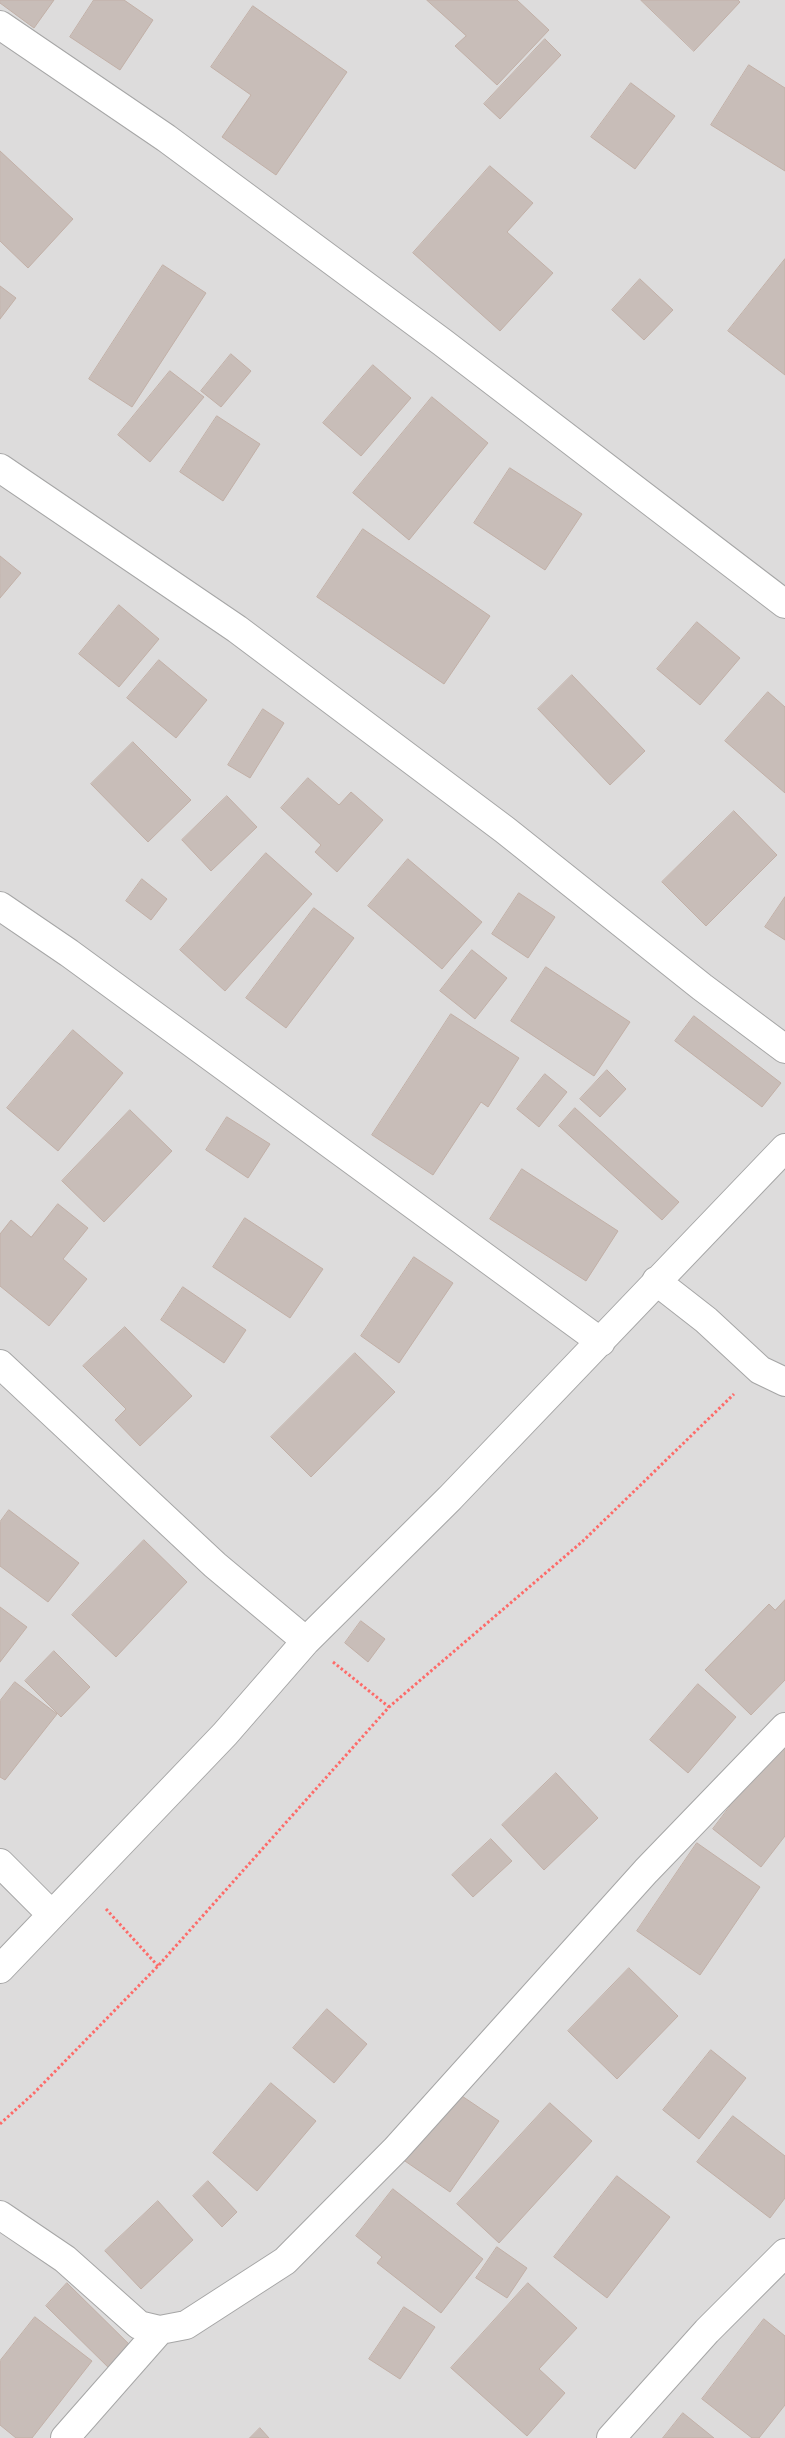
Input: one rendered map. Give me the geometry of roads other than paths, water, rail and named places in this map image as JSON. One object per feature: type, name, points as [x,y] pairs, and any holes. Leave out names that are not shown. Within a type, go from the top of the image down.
[{"type":"street","points":[[0,25],[174,144],[442,342],[785,604]]},
{"type":"street","points":[[0,468],[237,629],[505,830],[702,987],[785,1049]]},
{"type":"street","points":[[0,906],[69,953],[601,1342]]},
{"type":"street","points":[[0,1969],[225,1734],[306,1640],[450,1498],[785,1148]]},
{"type":"street","points":[[656,1281],[706,1320],[760,1370],[785,1382]]},
{"type":"street","points":[[0,1364],[215,1565],[306,1640]]},
{"type":"street","points":[[0,2215],[65,2258],[139,2324],[160,2330],[186,2325],[285,2261],[396,2149],[646,1871],[785,1727]]},
{"type":"street","points":[[0,1863],[51,1914]]},
{"type":"street","points":[[611,2438],[707,2331],[785,2253]]},
{"type":"street","points":[[65,2438],[160,2330]]}]
